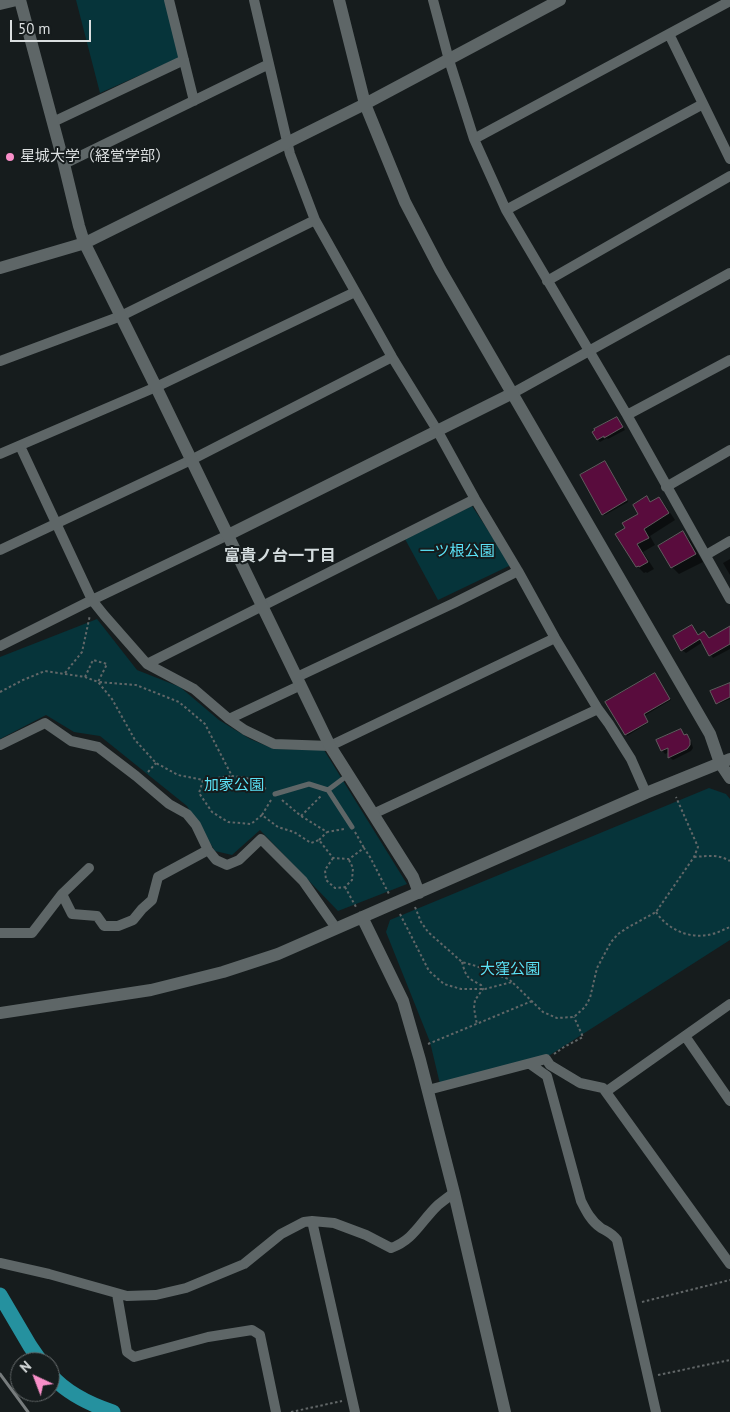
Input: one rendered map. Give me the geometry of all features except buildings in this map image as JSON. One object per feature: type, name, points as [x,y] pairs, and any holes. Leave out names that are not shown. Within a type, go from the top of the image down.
[{"type":"highway","points":[[0,1295],[34,1352]]},
{"type":"highway","points":[[60,1384],[85,1401],[112,1412]]},
{"type":"street","points":[[0,5],[21,0],[64,164],[78,226],[85,243],[330,746],[413,877],[419,894]]},
{"type":"street","points":[[169,0],[194,101]]},
{"type":"street","points":[[254,0],[290,154],[315,220],[555,638],[631,759],[646,793]]},
{"type":"street","points":[[339,0],[365,104],[405,202],[440,269],[710,734],[727,759],[730,778]]},
{"type":"street","points":[[434,0],[449,60],[474,139],[506,210],[627,416],[730,599]]},
{"type":"street","points":[[0,268],[85,243],[365,104],[560,0]]},
{"type":"street","points":[[474,139],[730,1]]},
{"type":"street","points":[[668,34],[730,159]]},
{"type":"street","points":[[53,122],[184,60]]},
{"type":"street","points":[[64,164],[269,64]]},
{"type":"street","points":[[506,210],[703,104]]},
{"type":"street","points":[[547,280],[730,176]]},
{"type":"street","points":[[0,361],[121,316],[315,220]]},
{"type":"street","points":[[0,646],[94,602],[513,393],[730,273]]},
{"type":"street","points":[[0,454],[156,387],[355,292]]},
{"type":"street","points":[[0,550],[191,460],[392,357]]},
{"type":"street","points":[[627,416],[730,360]]},
{"type":"street","points":[[20,446],[94,602],[147,664],[194,689],[229,719],[245,730],[274,744],[330,746],[555,638]]},
{"type":"street","points":[[666,486],[730,450]]},
{"type":"street","points":[[147,664],[475,499]]},
{"type":"street","points":[[706,555],[730,541]]},
{"type":"street","points":[[229,719],[299,681],[518,571]]},
{"type":"street","points":[[373,814],[598,709]]},
{"type":"street","points":[[0,745],[45,723],[71,741],[98,747],[169,804],[187,814],[216,860],[227,865],[239,860],[261,839],[303,881],[336,928]]},
{"type":"street","points":[[0,1013],[152,990],[223,972],[278,954],[727,759]]},
{"type":"street","points":[[62,894],[72,914],[97,916],[104,926],[118,926],[133,920],[152,900],[158,878],[208,850]]},
{"type":"street","points":[[0,933],[32,933],[62,894],[89,868]]},
{"type":"street","points":[[362,917],[403,1002],[454,1193],[504,1412]]},
{"type":"street","points":[[607,1091],[730,1004]]},
{"type":"street","points":[[685,1036],[730,1101]]},
{"type":"street","points":[[428,1090],[546,1059],[550,1065],[580,1082],[604,1088],[730,1264]]},
{"type":"street","points":[[530,1064],[547,1076],[581,1201],[588,1216],[595,1223],[612,1233],[617,1240],[656,1412]]},
{"type":"street","points":[[0,1263],[49,1274],[117,1294],[128,1296],[156,1294],[186,1288],[244,1264],[281,1234],[304,1222],[334,1223],[392,1248],[409,1239],[437,1206],[454,1193]]},
{"type":"street","points":[[312,1221],[355,1412]]},
{"type":"street","points":[[117,1294],[127,1352],[134,1357],[208,1337],[252,1330],[260,1335],[276,1412]]},
{"type":"lane","points":[[328,790],[348,775]]},
{"type":"lane","points":[[275,794],[309,784],[328,790],[352,827]]},
{"type":"path","points":[[65,674],[82,652],[94,602]]},
{"type":"path","points":[[85,677],[93,660],[107,664],[98,682]]},
{"type":"path","points":[[0,692],[45,671],[85,677],[98,682],[136,685],[178,702],[205,724],[232,776]]},
{"type":"path","points":[[98,682],[112,699],[135,740],[156,763],[178,775],[202,780],[232,776],[247,778],[275,794],[301,816],[327,832]]},
{"type":"path","points":[[202,780],[199,793],[212,812],[228,822],[252,824],[262,815],[275,794]]},
{"type":"path","points":[[301,816],[328,790]]},
{"type":"path","points":[[415,908],[428,932],[462,962],[508,979],[549,1016],[557,1018],[574,1017],[585,1007],[590,998],[597,968],[611,942],[627,928],[656,912],[694,857],[698,847],[676,797]]},
{"type":"path","points":[[262,815],[278,827],[294,832],[311,843],[327,832],[352,827],[370,857]]},
{"type":"path","points":[[318,840],[333,858],[349,859],[364,848]]},
{"type":"path","points":[[694,857],[714,855],[730,861]]},
{"type":"path","points":[[333,858],[325,870],[326,880],[335,888],[345,887],[352,880],[353,868],[349,859]]},
{"type":"path","points":[[345,887],[362,917]]},
{"type":"path","points":[[656,912],[671,928],[685,934],[696,936],[711,935],[730,927]]},
{"type":"path","points":[[416,945],[429,971],[444,984],[461,989],[483,989],[512,982]]},
{"type":"path","points":[[462,962],[466,976],[481,985],[483,989]]},
{"type":"path","points":[[477,1025],[474,1008],[475,1000],[483,989]]},
{"type":"path","points":[[428,1044],[532,1001]]},
{"type":"path","points":[[547,1060],[557,1051],[583,1037],[574,1017]]},
{"type":"path","points":[[633,1304],[730,1280]]},
{"type":"path","points":[[649,1377],[730,1360]]},
{"type":"path","points":[[291,1412],[352,1399]]},
{"type":"green space","points":[[76,0],[169,0],[183,56],[100,93]]},
{"type":"green space","name":"一ツ根公園","points":[[472,506],[511,565],[438,600],[405,539]]},
{"type":"green space","name":"加家公園","points":[[97,619],[137,670],[180,687],[219,720],[250,739],[274,749],[324,750],[407,884],[338,911],[260,830],[232,855],[215,851],[187,806],[100,736],[74,732],[46,715],[0,739],[0,657]]},
{"type":"green space","name":"大窪公園","points":[[709,788],[726,794],[730,799],[730,940],[550,1055],[440,1084],[430,1042],[386,932],[390,920]]},
{"type":"railway","points":[[0,1374],[28,1412]]},
{"type":"place","name":"星城大学（経営学部）","points":[[10,157]]},
{"type":"district","name":"富貴ノ台一丁目","points":[[280,556]]}]
